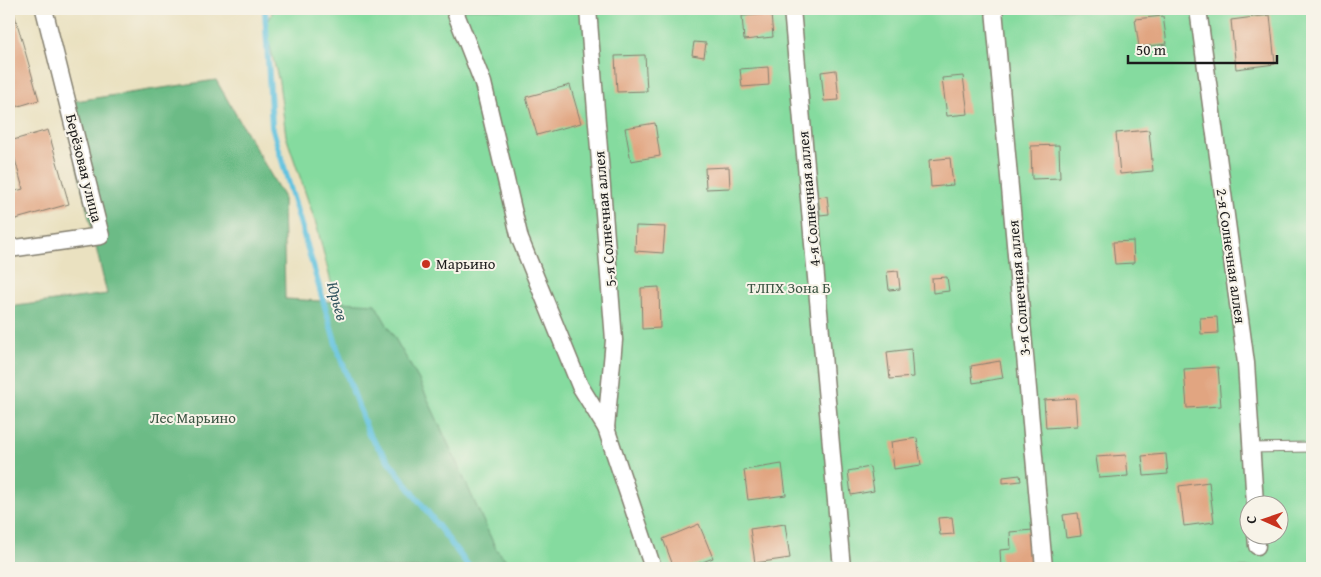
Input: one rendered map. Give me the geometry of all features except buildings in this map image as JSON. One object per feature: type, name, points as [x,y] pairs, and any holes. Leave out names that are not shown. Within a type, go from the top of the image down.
[{"type":"street","name":"Берёзовая улица","points":[[9,249],[101,236],[44,9]]},
{"type":"street","points":[[454,9],[482,83],[520,239],[580,386],[606,428],[653,568]]},
{"type":"street","name":"5-я Солнечная аллея","points":[[588,9],[614,340],[606,428]]},
{"type":"street","name":"4-я Солнечная аллея","points":[[792,9],[842,568]]},
{"type":"street","name":"3-я Солнечная аллея","points":[[994,9],[1044,568]]},
{"type":"street","name":"2-я Солнечная аллея","points":[[1198,9],[1246,363],[1253,494]]},
{"type":"lane","points":[[1251,448],[1312,447]]},
{"type":"green space","name":"ТЛПХ Зона Б","points":[[271,9],[1312,9],[1312,568],[486,568],[331,282],[317,227],[286,136],[279,82],[265,27],[272,14]]},
{"type":"green space","name":"Лес Марьино","points":[[216,80],[283,196],[285,299],[375,304],[419,380],[496,549],[514,568],[9,568],[9,307],[107,294],[62,103]]},
{"type":"waterway","name":"Юрьев","points":[[265,9],[272,126],[338,351],[369,435],[470,568]]},
{"type":"place","name":"Марьино","points":[[426,264]]}]
